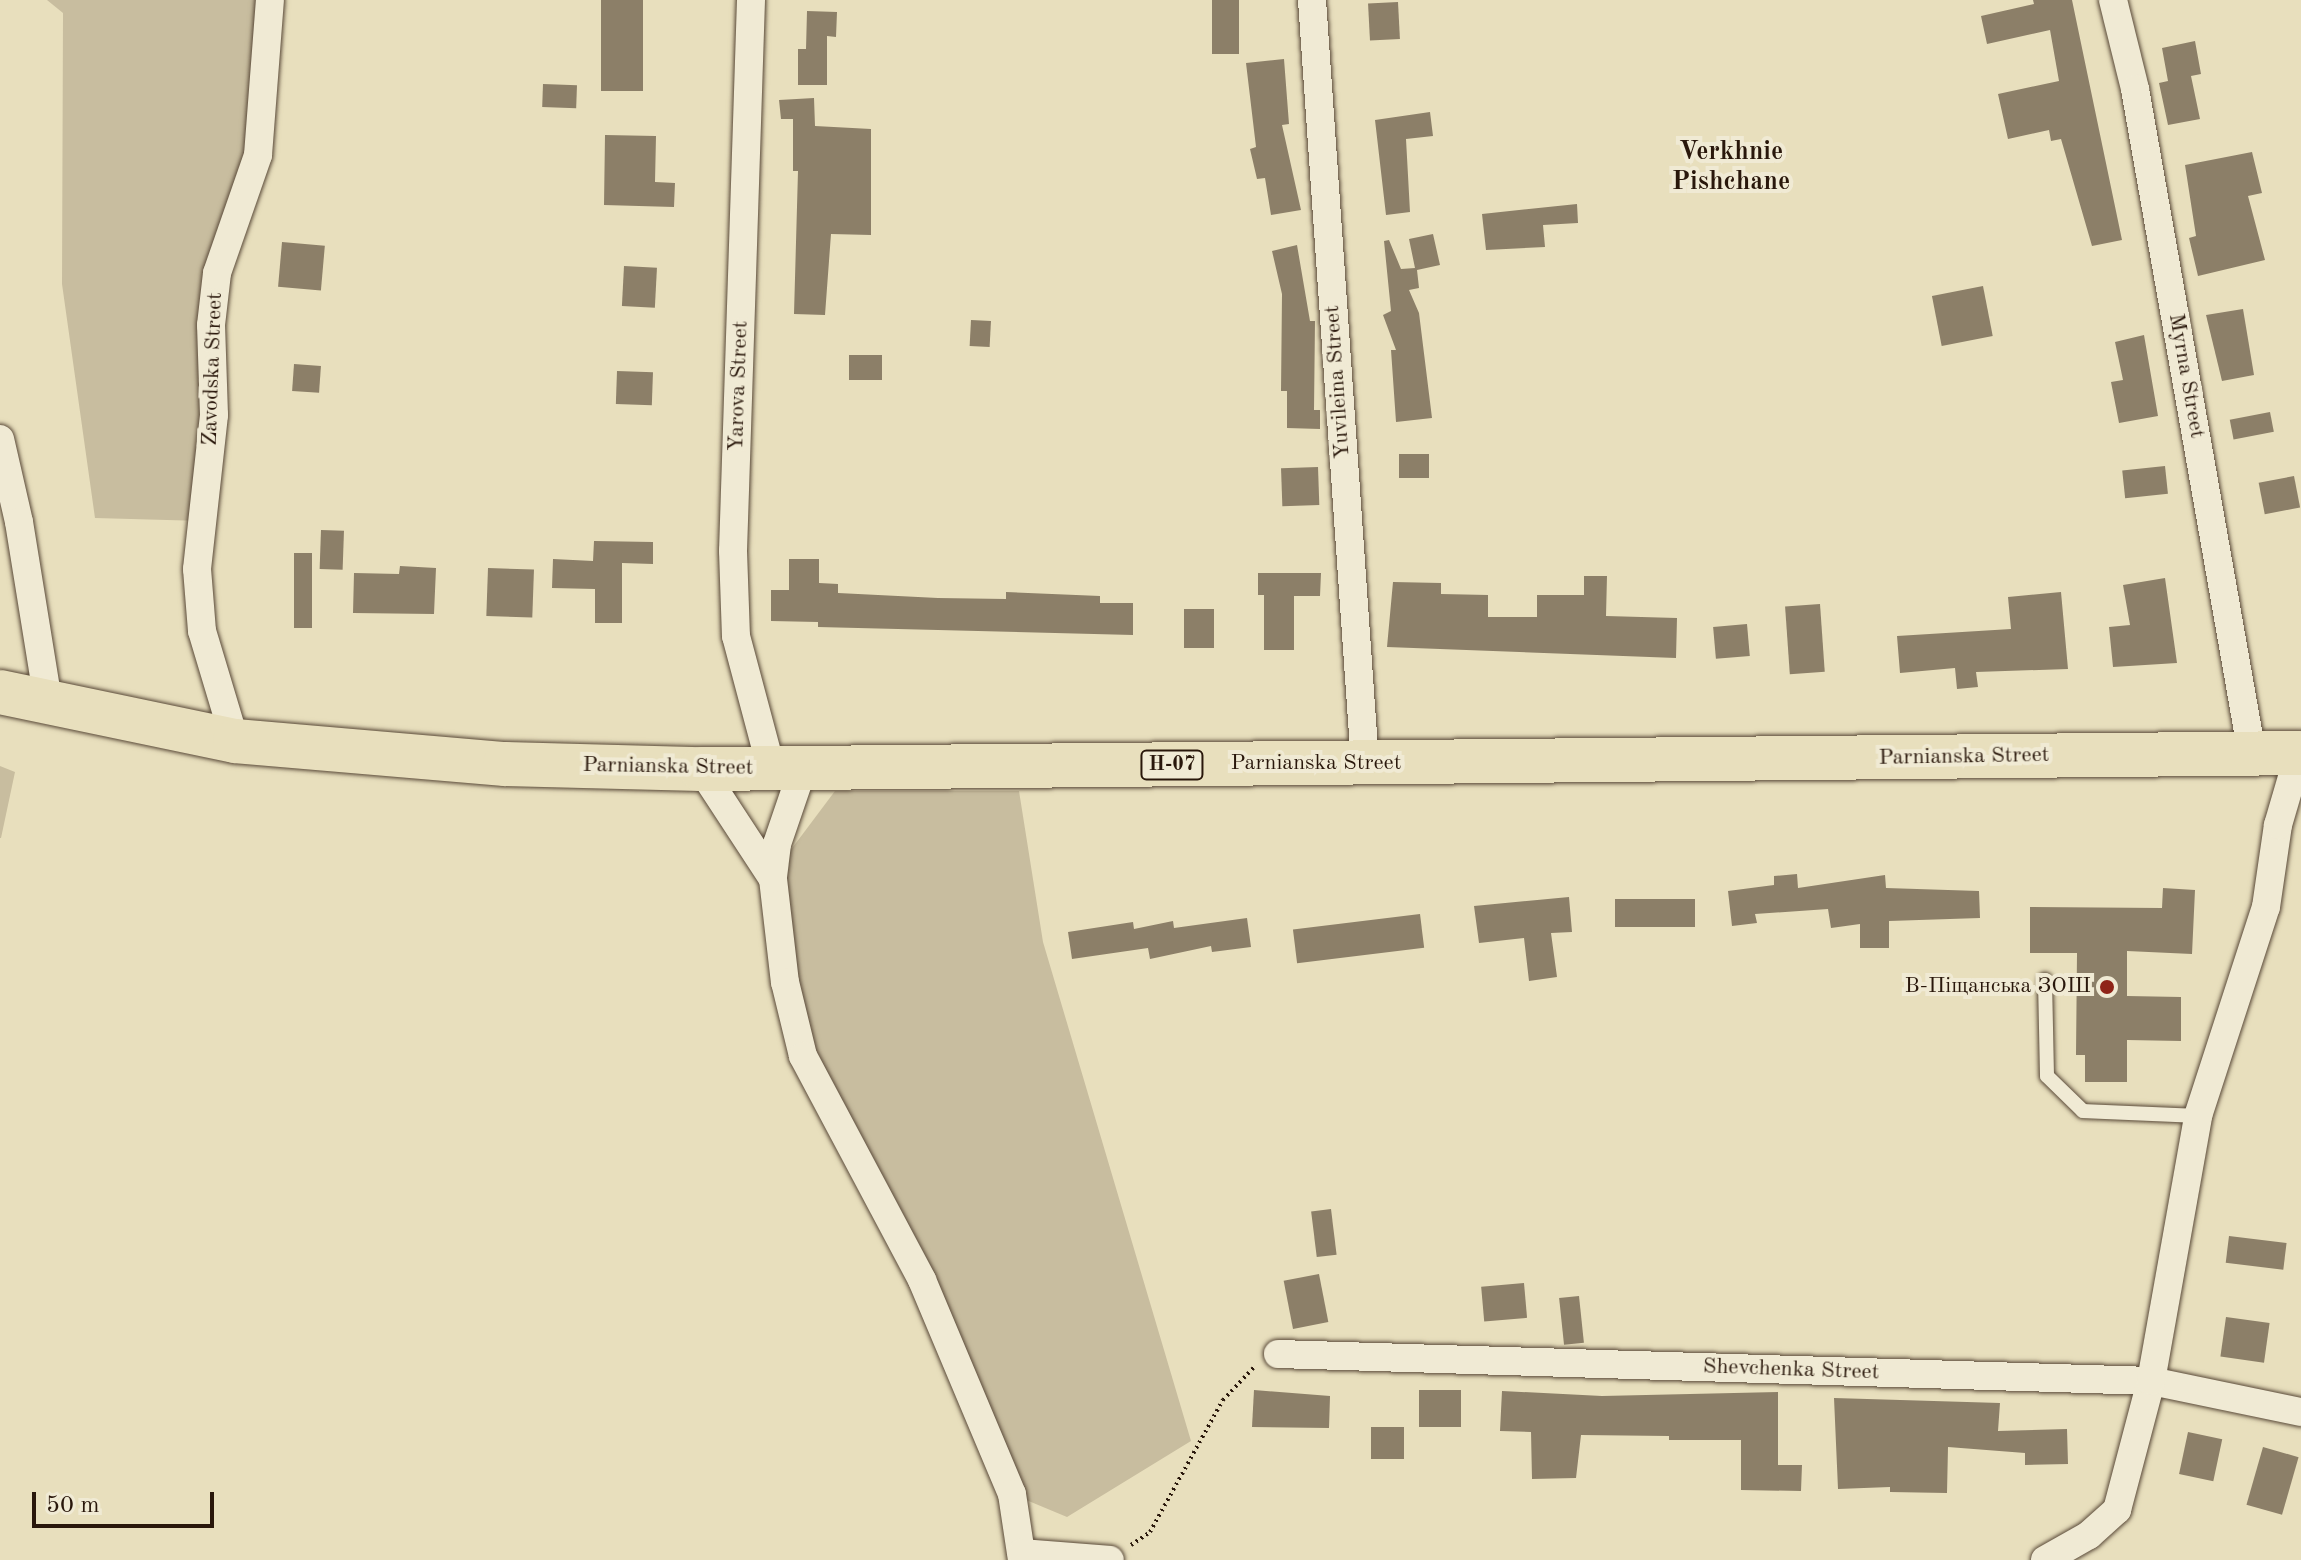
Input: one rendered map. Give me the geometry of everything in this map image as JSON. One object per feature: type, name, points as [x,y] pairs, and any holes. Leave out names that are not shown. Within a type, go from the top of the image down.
[{"type":"main road","name":"Н-07","points":[[0,692],[48,702]]},
{"type":"main road","name":"Parnianska Street","points":[[48,702],[235,741],[371,756],[701,769],[2300,753]]},
{"type":"street","name":"Zavodska Street","points":[[235,741],[202,631],[197,569],[214,415],[212,312],[217,273],[258,155],[270,0]]},
{"type":"street","name":"Yarova Street","points":[[751,0],[733,551],[736,636],[787,768]]},
{"type":"street","name":"Yuvileina Street","points":[[1312,0],[1365,764]]},
{"type":"street","name":"Myrna Street","points":[[2113,0],[2135,89],[2252,754]]},
{"type":"street","points":[[0,439],[19,522],[48,702]]},
{"type":"street","points":[[2045,1560],[2089,1535],[2117,1510],[2151,1381],[2198,1116],[2266,907],[2278,825],[2300,753]]},
{"type":"street","points":[[787,768],[773,879],[785,982],[803,1056],[922,1280],[1012,1494],[1022,1556],[1110,1560]]},
{"type":"street","points":[[701,769],[773,879]]},
{"type":"street","name":"Shevchenka Street","points":[[1278,1354],[2151,1381],[2301,1412]]},
{"type":"lane","points":[[2045,980],[2047,1076],[2083,1111],[2198,1116]]},
{"type":"path","points":[[1110,1560],[1150,1532],[1223,1400],[1259,1362],[1278,1354]]},
{"type":"shaded area","points":[[47,0],[270,0],[266,76],[218,273],[203,521],[95,518],[62,284],[63,13]]},
{"type":"shaded area","points":[[0,766],[15,772],[1,838],[0,838]]},
{"type":"shaded area","points":[[835,791],[1019,791],[1043,942],[1191,1441],[1067,1517],[1012,1494],[847,1146],[785,982],[787,855]]},
{"type":"building","points":[[601,0],[643,0],[643,91],[601,91]]},
{"type":"building","points":[[1212,0],[1239,0],[1239,54],[1212,54]]},
{"type":"building","points":[[2033,0],[2072,0],[2122,240],[2092,246],[2061,139],[2051,141],[2049,130],[2008,139],[1998,94],[2059,81],[2050,30],[1987,44],[1981,16],[2034,4]]},
{"type":"building","points":[[1398,2],[1400,39],[1370,41],[1368,4]]},
{"type":"building","points":[[807,11],[837,12],[836,37],[827,36],[827,85],[798,85],[798,49],[806,49]]},
{"type":"building","points":[[2195,41],[2201,74],[2191,76],[2200,119],[2168,125],[2159,83],[2168,81],[2162,48]]},
{"type":"building","points":[[1284,59],[1289,124],[1282,125],[1301,210],[1271,215],[1265,178],[1257,179],[1250,149],[1256,147],[1246,63]]},
{"type":"building","points":[[543,84],[577,85],[576,108],[542,107]]},
{"type":"building","points":[[814,98],[815,126],[871,129],[871,235],[831,234],[825,315],[794,314],[798,171],[793,171],[793,119],[781,119],[779,100]]},
{"type":"building","points":[[1430,112],[1433,136],[1406,139],[1410,212],[1386,215],[1375,120]]},
{"type":"building","points":[[605,135],[656,136],[655,182],[675,183],[674,207],[604,205]]},
{"type":"building","points":[[2252,152],[2262,193],[2248,196],[2265,260],[2198,276],[2189,238],[2196,236],[2185,165]]},
{"type":"building","points":[[1577,204],[1578,223],[1543,225],[1545,247],[1486,250],[1482,214]]},
{"type":"building","points":[[1433,234],[1440,265],[1417,270],[1419,288],[1409,290],[1419,313],[1432,418],[1396,422],[1391,350],[1396,350],[1383,315],[1391,311],[1384,241],[1389,240],[1401,269],[1415,268],[1409,239]]},
{"type":"building","points":[[282,242],[325,246],[321,291],[278,287]]},
{"type":"building","points":[[1297,245],[1310,321],[1315,321],[1314,410],[1320,410],[1320,429],[1287,428],[1287,391],[1281,391],[1282,294],[1272,251]]},
{"type":"building","points":[[624,266],[657,268],[655,308],[622,306]]},
{"type":"building","points":[[1983,286],[1993,336],[1942,346],[1932,296]]},
{"type":"building","points":[[2243,309],[2254,375],[2222,381],[2206,315]]},
{"type":"building","points":[[971,320],[991,321],[990,347],[970,346]]},
{"type":"building","points":[[2144,335],[2158,416],[2119,423],[2111,382],[2123,380],[2115,342]]},
{"type":"building","points":[[849,355],[882,355],[882,380],[849,380]]},
{"type":"building","points":[[294,364],[321,366],[319,393],[292,391]]},
{"type":"building","points":[[617,371],[653,372],[652,405],[616,404]]},
{"type":"building","points":[[2270,412],[2274,432],[2234,439],[2230,420]]},
{"type":"building","points":[[1399,454],[1429,454],[1429,478],[1399,478]]},
{"type":"building","points":[[2165,466],[2168,494],[2125,498],[2122,470]]},
{"type":"building","points":[[1318,467],[1319,505],[1282,506],[1281,468]]},
{"type":"building","points":[[2294,476],[2300,507],[2265,514],[2259,483]]},
{"type":"building","points":[[321,530],[344,531],[343,570],[320,569]]},
{"type":"building","points":[[594,541],[653,542],[653,564],[622,563],[622,623],[595,623],[595,589],[552,588],[553,559],[593,561]]},
{"type":"building","points":[[294,553],[312,553],[312,628],[294,628]]},
{"type":"building","points":[[789,559],[819,559],[819,583],[838,584],[838,593],[1006,599],[1006,592],[1100,596],[1100,603],[1133,603],[1133,635],[818,627],[818,622],[771,621],[771,590],[789,590]]},
{"type":"building","points":[[400,566],[436,568],[434,614],[353,613],[354,573],[399,574]]},
{"type":"building","points":[[488,568],[534,570],[532,618],[486,616]]},
{"type":"building","points":[[1258,573],[1321,573],[1320,596],[1294,596],[1294,650],[1264,650],[1264,595],[1258,595]]},
{"type":"building","points":[[1584,576],[1607,576],[1606,616],[1677,618],[1676,658],[1387,647],[1393,582],[1441,583],[1441,594],[1488,595],[1488,617],[1537,617],[1537,595],[1584,595]]},
{"type":"building","points":[[2165,578],[2177,663],[2113,667],[2109,627],[2130,625],[2123,585]]},
{"type":"building","points":[[2061,592],[2068,669],[1976,672],[1978,687],[1957,689],[1955,668],[1900,673],[1897,636],[2011,629],[2008,597]]},
{"type":"building","points":[[1820,604],[1825,672],[1790,674],[1785,606]]},
{"type":"building","points":[[1184,609],[1214,609],[1214,648],[1184,648]]},
{"type":"building","points":[[1747,624],[1750,656],[1716,659],[1713,627]]},
{"type":"building","points":[[1797,874],[1798,888],[1885,875],[1886,888],[1979,891],[1980,918],[1889,921],[1889,948],[1860,948],[1860,924],[1831,928],[1828,909],[1755,914],[1757,923],[1732,926],[1728,891],[1774,885],[1774,876]]},
{"type":"building","points":[[2163,888],[2195,890],[2192,954],[2127,951],[2127,996],[2181,997],[2181,1041],[2127,1040],[2127,1082],[2085,1082],[2085,1055],[2076,1055],[2077,953],[2030,953],[2030,907],[2162,908]]},
{"type":"building","points":[[1569,897],[1572,932],[1551,933],[1557,977],[1529,981],[1524,938],[1479,943],[1474,906]]},
{"type":"building","points":[[1615,899],[1695,899],[1695,927],[1615,927]]},
{"type":"building","points":[[1420,914],[1424,948],[1297,963],[1293,930]]},
{"type":"building","points":[[1247,918],[1251,947],[1212,952],[1211,946],[1150,959],[1148,948],[1072,959],[1068,932],[1133,922],[1134,929],[1173,921],[1174,928]]},
{"type":"building","points":[[1331,1209],[1337,1255],[1317,1257],[1311,1211]]},
{"type":"building","points":[[2229,1236],[2287,1243],[2283,1270],[2226,1263]]},
{"type":"building","points":[[1319,1274],[1328,1322],[1293,1329],[1284,1281]]},
{"type":"building","points":[[1524,1283],[1527,1318],[1484,1322],[1481,1287]]},
{"type":"building","points":[[1579,1296],[1584,1343],[1564,1345],[1559,1298]]},
{"type":"building","points":[[2226,1317],[2270,1323],[2264,1363],[2220,1357]]},
{"type":"building","points":[[1254,1390],[1330,1396],[1329,1428],[1252,1427]]},
{"type":"building","points":[[1419,1390],[1461,1390],[1461,1427],[1419,1427]]},
{"type":"building","points":[[1502,1391],[1602,1396],[1778,1392],[1778,1465],[1802,1465],[1801,1491],[1741,1490],[1741,1440],[1669,1440],[1669,1436],[1581,1435],[1576,1478],[1532,1479],[1531,1432],[1500,1431]]},
{"type":"building","points":[[1834,1398],[2000,1403],[1998,1431],[2067,1429],[2068,1464],[2025,1465],[2025,1453],[1948,1447],[1947,1493],[1890,1492],[1890,1487],[1838,1489]]},
{"type":"building","points":[[1371,1427],[1404,1427],[1404,1459],[1371,1459]]},
{"type":"building","points":[[2188,1432],[2222,1439],[2213,1481],[2179,1474]]},
{"type":"building","points":[[2263,1447],[2299,1457],[2282,1515],[2246,1505]]},
{"type":"place","name":"В-Піщанська ЗОШ","points":[[2107,987]]},
{"type":"district","name":"Verkhnie Pishchane","points":[[1731,168]]}]
